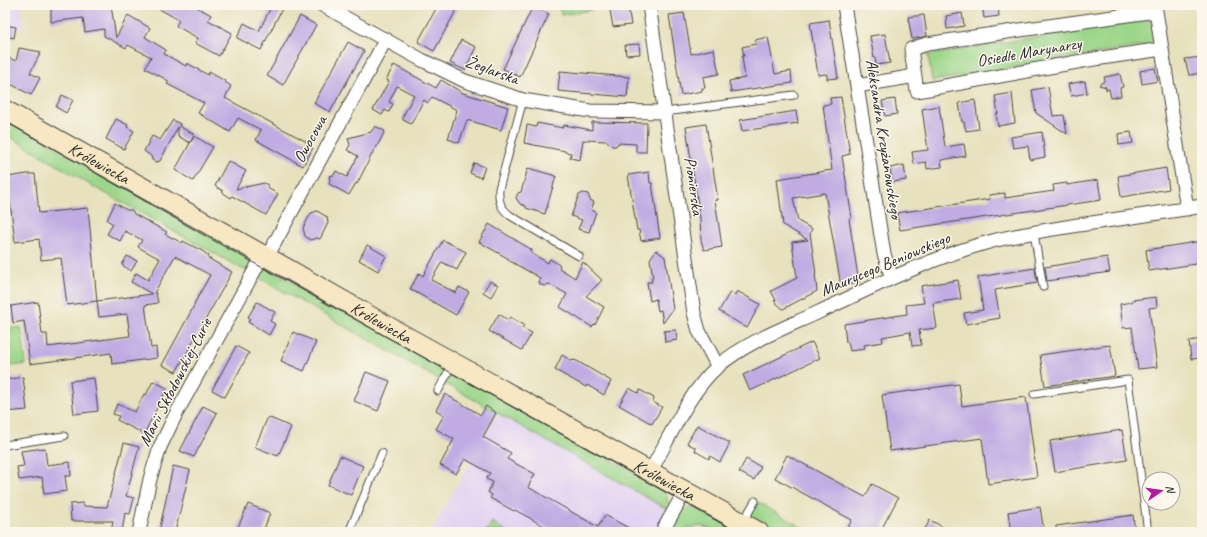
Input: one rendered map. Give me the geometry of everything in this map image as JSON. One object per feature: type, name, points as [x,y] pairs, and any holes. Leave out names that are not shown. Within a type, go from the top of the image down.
[{"type":"main road","name":"Królewiecka","points":[[5,110],[453,363],[759,532]]},
{"type":"street","name":"Żeglarska","points":[[322,5],[422,60],[465,81],[523,100],[590,111],[665,112]]},
{"type":"street","name":"Pionierska","points":[[649,5],[694,313],[699,331],[718,367]]},
{"type":"street","name":"Aleksandra Krzyżanowskiego","points":[[844,5],[884,254],[892,278]]},
{"type":"street","name":"Osiedle Marynarzy","points":[[1162,49],[1088,60],[917,91],[911,49],[927,44],[1156,11],[1162,49],[1187,209]]},
{"type":"street","name":"Owocowa","points":[[265,256],[386,39]]},
{"type":"street","points":[[857,86],[915,76]]},
{"type":"street","name":"Maurycego Beniowskiego","points":[[650,472],[700,384],[731,357],[754,343],[892,278],[960,251],[1002,239],[1034,233],[1202,206]]},
{"type":"street","name":"Marii Skłodowskiej-Curie","points":[[139,532],[150,479],[160,447],[176,414],[265,256]]},
{"type":"street","points":[[662,532],[685,491]]},
{"type":"lane","points":[[665,112],[794,95]]},
{"type":"lane","points":[[523,100],[499,189],[499,203],[511,216],[579,256]]},
{"type":"lane","points":[[1034,233],[1043,288]]},
{"type":"lane","points":[[438,391],[453,363]]},
{"type":"lane","points":[[1034,394],[1128,380],[1148,532]]},
{"type":"lane","points":[[5,445],[64,436]]},
{"type":"lane","points":[[349,532],[382,453]]},
{"type":"lane","points":[[742,523],[754,501]]},
{"type":"shaded area","points":[[5,5],[21,5],[24,29],[5,25]]},
{"type":"shaded area","points":[[499,413],[667,509],[656,532],[430,532]]},
{"type":"green space","points":[[559,5],[590,5],[591,10],[561,15]]},
{"type":"green space","points":[[1146,19],[1153,24],[1155,38],[1148,45],[932,81],[928,55]]},
{"type":"green space","points":[[5,118],[251,258],[251,266],[248,272],[94,187],[5,134]]},
{"type":"green space","points":[[264,266],[665,490],[668,502],[667,509],[256,276]]},
{"type":"green space","points":[[21,327],[26,364],[5,367],[5,329]]},
{"type":"green space","points":[[755,501],[810,532],[778,532],[747,515]]},
{"type":"green space","points":[[694,507],[742,532],[716,532],[701,526],[687,528],[680,532],[668,532],[680,513],[687,508]]},
{"type":"green space","points":[[492,522],[508,532],[486,532]]},
{"type":"building","points":[[111,5],[116,38],[128,15],[150,28],[145,37],[166,50],[164,54],[186,66],[187,63],[208,75],[209,72],[225,81],[231,86],[225,98],[307,142],[306,144],[313,148],[303,166],[256,140],[261,130],[238,118],[230,132],[198,113],[204,103],[167,84],[169,81],[145,68],[151,57],[128,45],[126,48],[104,36],[104,29],[85,32],[83,18],[51,22],[51,6]]},
{"type":"building","points":[[152,5],[193,5],[211,15],[208,20],[232,33],[219,56],[195,43],[198,38],[176,26],[179,20]]},
{"type":"building","points":[[272,5],[284,5],[261,50],[237,38],[244,23],[259,31]]},
{"type":"building","points":[[438,5],[459,5],[434,51],[418,42]]},
{"type":"building","points":[[609,5],[628,5],[631,25],[613,27]]},
{"type":"building","points":[[982,5],[998,5],[999,16],[984,18]]},
{"type":"building","points":[[533,6],[549,14],[520,77],[503,69]]},
{"type":"building","points":[[684,13],[691,54],[714,49],[719,74],[703,77],[705,88],[702,88],[702,91],[681,95],[669,15]]},
{"type":"building","points":[[962,13],[964,26],[947,29],[946,16]]},
{"type":"building","points":[[924,15],[927,36],[912,39],[908,17]]},
{"type":"building","points":[[300,16],[316,25],[283,85],[267,76]]},
{"type":"building","points":[[829,20],[838,78],[827,79],[827,74],[818,75],[810,23]]},
{"type":"building","points":[[5,25],[16,27],[14,38],[5,36]]},
{"type":"building","points":[[885,34],[890,63],[876,65],[870,36]]},
{"type":"building","points":[[768,37],[775,74],[791,71],[792,83],[731,92],[729,81],[745,78],[742,47],[756,44],[755,40]]},
{"type":"building","points":[[461,40],[476,47],[465,70],[450,63]]},
{"type":"building","points":[[348,42],[364,51],[330,112],[314,103]]},
{"type":"building","points":[[639,44],[640,54],[626,55],[625,45]]},
{"type":"building","points":[[19,48],[41,52],[30,73],[40,78],[31,95],[5,81],[5,56],[16,61]]},
{"type":"building","points":[[1202,57],[1202,73],[1189,75],[1185,59]]},
{"type":"building","points":[[394,65],[436,88],[441,80],[463,93],[508,107],[501,130],[467,120],[459,143],[448,139],[457,110],[432,97],[428,103],[424,100],[411,124],[403,120],[403,116],[414,95],[397,86],[389,102],[393,104],[389,112],[385,110],[382,115],[373,110],[389,81],[386,80]]},
{"type":"building","points":[[1155,68],[1158,81],[1142,84],[1140,71]]},
{"type":"building","points":[[560,71],[629,77],[627,97],[558,91]]},
{"type":"building","points":[[1120,74],[1123,87],[1120,88],[1121,96],[1111,98],[1109,89],[1106,90],[1106,87],[1099,85],[1105,80],[1104,77]]},
{"type":"building","points":[[1085,81],[1087,93],[1071,96],[1068,84]]},
{"type":"building","points":[[1048,87],[1053,116],[1064,115],[1067,134],[1036,113],[1032,90]]},
{"type":"building","points":[[1012,93],[1015,123],[998,126],[995,96]]},
{"type":"building","points":[[62,95],[73,100],[66,113],[56,107]]},
{"type":"building","points":[[841,97],[850,154],[842,156],[852,218],[849,219],[859,283],[841,286],[825,193],[793,198],[798,221],[812,229],[810,233],[817,291],[783,309],[774,301],[776,300],[771,291],[797,278],[792,242],[808,240],[783,225],[777,179],[832,170],[823,105],[831,104],[830,98]]},
{"type":"building","points":[[895,99],[897,114],[885,116],[882,101]]},
{"type":"building","points":[[975,100],[979,129],[966,131],[964,122],[962,122],[959,103]]},
{"type":"building","points":[[939,106],[945,147],[964,144],[966,156],[941,160],[942,167],[927,169],[926,162],[914,164],[912,152],[928,150],[922,109]]},
{"type":"building","points":[[796,111],[798,123],[742,131],[740,120]]},
{"type":"building","points":[[116,119],[128,125],[127,127],[134,131],[124,149],[106,139]]},
{"type":"building","points":[[173,120],[180,124],[179,126],[195,135],[190,143],[178,136],[178,127],[160,161],[156,162],[152,160],[151,156],[144,151],[152,136],[160,140]]},
{"type":"building","points":[[592,122],[647,123],[646,152],[636,152],[636,144],[618,143],[616,146],[612,146],[607,141],[583,140],[580,160],[570,158],[571,153],[565,151],[524,143],[527,125],[536,127],[537,123],[563,128],[564,125],[592,130]]},
{"type":"building","points":[[706,124],[718,200],[715,200],[722,247],[704,250],[701,240],[700,218],[686,127]]},
{"type":"building","points":[[375,126],[385,131],[357,184],[356,183],[349,195],[329,184],[329,176],[334,175],[336,171],[347,177],[358,156],[347,150],[350,145],[348,138],[371,132]]},
{"type":"building","points":[[1042,132],[1045,157],[1030,160],[1028,146],[1013,148],[1011,137]]},
{"type":"building","points":[[1131,132],[1133,143],[1119,145],[1118,134]]},
{"type":"building","points":[[194,136],[213,147],[193,181],[175,170]]},
{"type":"building","points":[[228,161],[246,171],[236,189],[264,183],[268,185],[269,189],[278,194],[266,215],[232,196],[231,198],[215,186]]},
{"type":"building","points":[[474,163],[485,167],[481,178],[470,173]]},
{"type":"building","points":[[904,165],[906,180],[892,182],[890,168]]},
{"type":"building","points":[[528,168],[556,176],[545,214],[526,208],[526,206],[520,204],[516,198],[518,193],[521,192]]},
{"type":"building","points":[[1166,168],[1169,189],[1121,197],[1118,176]]},
{"type":"building","points":[[649,172],[660,238],[641,241],[639,230],[637,230],[628,175]]},
{"type":"building","points":[[35,174],[39,213],[88,208],[97,301],[67,305],[61,258],[41,260],[39,239],[15,242],[7,177]]},
{"type":"building","points":[[1098,180],[1101,200],[900,230],[897,213],[990,199],[989,195],[1005,193],[1005,198],[1054,191],[1053,185],[1067,183],[1067,185]]},
{"type":"building","points":[[583,193],[588,194],[590,200],[594,202],[591,210],[596,212],[589,232],[578,229],[582,220],[571,216],[579,195]]},
{"type":"building","points":[[115,203],[127,210],[132,210],[134,214],[167,232],[165,234],[202,251],[209,256],[208,258],[232,272],[176,372],[162,365],[210,275],[175,256],[154,293],[156,293],[158,303],[145,305],[151,348],[156,347],[157,358],[112,364],[111,353],[30,364],[24,321],[13,323],[11,306],[38,302],[42,334],[47,334],[48,347],[130,336],[127,314],[99,317],[97,301],[152,294],[131,282],[136,273],[148,280],[160,259],[138,247],[142,240],[125,231],[120,241],[107,234],[113,224],[107,220]]},
{"type":"building","points":[[317,211],[327,217],[328,223],[320,239],[317,238],[310,240],[305,236],[303,228],[311,213]]},
{"type":"building","points":[[489,224],[532,250],[531,253],[548,263],[550,259],[560,265],[559,268],[575,278],[583,262],[602,280],[586,296],[604,307],[595,325],[594,324],[592,327],[560,307],[567,294],[549,284],[544,286],[538,283],[540,278],[479,242]]},
{"type":"building","points":[[443,240],[466,252],[457,270],[442,262],[431,280],[456,293],[459,287],[469,292],[456,315],[410,289],[419,273],[423,276]]},
{"type":"building","points":[[1202,241],[1202,263],[1149,271],[1146,250]]},
{"type":"building","points":[[367,245],[386,256],[378,271],[359,260]]},
{"type":"building","points":[[656,250],[665,257],[673,309],[663,323],[661,310],[658,311],[656,299],[650,301],[647,282],[652,282],[651,278],[653,278],[650,259]]},
{"type":"building","points":[[127,256],[137,261],[131,271],[122,265]]},
{"type":"building","points":[[1107,257],[1110,272],[1047,281],[1045,267]]},
{"type":"building","points":[[1035,268],[1037,283],[995,290],[1000,318],[966,324],[964,313],[983,310],[978,277]]},
{"type":"building","points":[[958,280],[961,299],[933,303],[937,328],[919,330],[921,345],[912,346],[910,332],[882,337],[883,342],[864,345],[865,349],[850,351],[848,342],[846,342],[844,324],[907,314],[906,305],[924,303],[921,286]]},
{"type":"building","points":[[490,281],[498,285],[491,297],[483,292]]},
{"type":"building","points":[[737,291],[760,304],[747,328],[719,311],[730,292],[735,295]]},
{"type":"building","points":[[1156,297],[1157,307],[1149,308],[1157,367],[1138,369],[1132,327],[1123,328],[1120,304],[1132,302],[1132,300]]},
{"type":"building","points":[[257,302],[275,312],[270,321],[275,324],[269,335],[248,322],[250,318],[248,317]]},
{"type":"building","points":[[499,314],[508,320],[510,317],[524,325],[522,328],[532,333],[522,350],[489,331]]},
{"type":"building","points":[[676,330],[677,340],[665,342],[664,331]]},
{"type":"building","points":[[293,332],[316,342],[304,371],[281,361]]},
{"type":"building","points":[[1202,339],[1202,358],[1191,359],[1189,341]]},
{"type":"building","points":[[812,342],[820,358],[750,391],[743,375]]},
{"type":"building","points":[[1110,345],[1115,376],[1045,386],[1040,355]]},
{"type":"building","points":[[236,346],[249,353],[225,397],[212,390]]},
{"type":"building","points":[[562,355],[572,361],[577,361],[611,381],[604,395],[555,370]]},
{"type":"building","points":[[366,372],[390,381],[378,411],[354,401]]},
{"type":"building","points":[[23,377],[27,410],[5,412],[5,380]]},
{"type":"building","points":[[94,378],[98,411],[74,414],[70,381]]},
{"type":"building","points":[[153,381],[167,388],[144,434],[117,420],[119,416],[113,414],[117,404],[135,412],[144,394],[146,395]]},
{"type":"building","points":[[959,384],[962,406],[1026,397],[1037,477],[988,484],[982,438],[890,451],[882,395]]},
{"type":"building","points":[[629,388],[638,393],[640,390],[654,398],[653,402],[662,407],[652,424],[619,405]]},
{"type":"building","points":[[445,394],[481,415],[486,406],[496,413],[483,437],[511,453],[507,459],[535,474],[528,487],[598,527],[605,515],[636,532],[555,532],[490,498],[492,495],[488,492],[493,482],[486,479],[490,473],[465,459],[456,474],[440,465],[454,439],[436,429],[444,415],[436,410]]},
{"type":"building","points":[[203,406],[217,413],[194,457],[180,451]]},
{"type":"building","points":[[268,417],[291,427],[278,456],[255,447]]},
{"type":"building","points":[[697,425],[730,443],[720,462],[710,456],[709,459],[695,451],[696,448],[687,443]]},
{"type":"building","points":[[1122,430],[1127,460],[1055,472],[1050,441]]},
{"type":"building","points":[[124,443],[139,447],[126,496],[134,498],[130,514],[125,513],[122,532],[111,532],[113,521],[71,521],[70,504],[83,503],[83,506],[107,507]]},
{"type":"building","points":[[45,448],[47,465],[70,462],[71,476],[65,476],[67,491],[44,494],[42,477],[19,480],[17,467],[24,466],[21,451]]},
{"type":"building","points":[[787,455],[865,497],[872,484],[898,498],[880,532],[845,532],[852,520],[775,478]]},
{"type":"building","points":[[340,456],[363,466],[351,495],[328,485]]},
{"type":"building","points":[[746,459],[761,467],[754,480],[739,472]]},
{"type":"building","points":[[173,466],[190,470],[175,532],[159,532]]},
{"type":"building","points":[[248,504],[270,513],[263,532],[236,532]]},
{"type":"building","points":[[1040,507],[1044,532],[1011,532],[1008,512]]},
{"type":"building","points":[[1133,515],[1135,532],[1056,532],[1056,526]]},
{"type":"building","points":[[930,520],[952,532],[923,532]]},
{"type":"tram line","points":[[5,121],[211,239],[737,532]]}]
